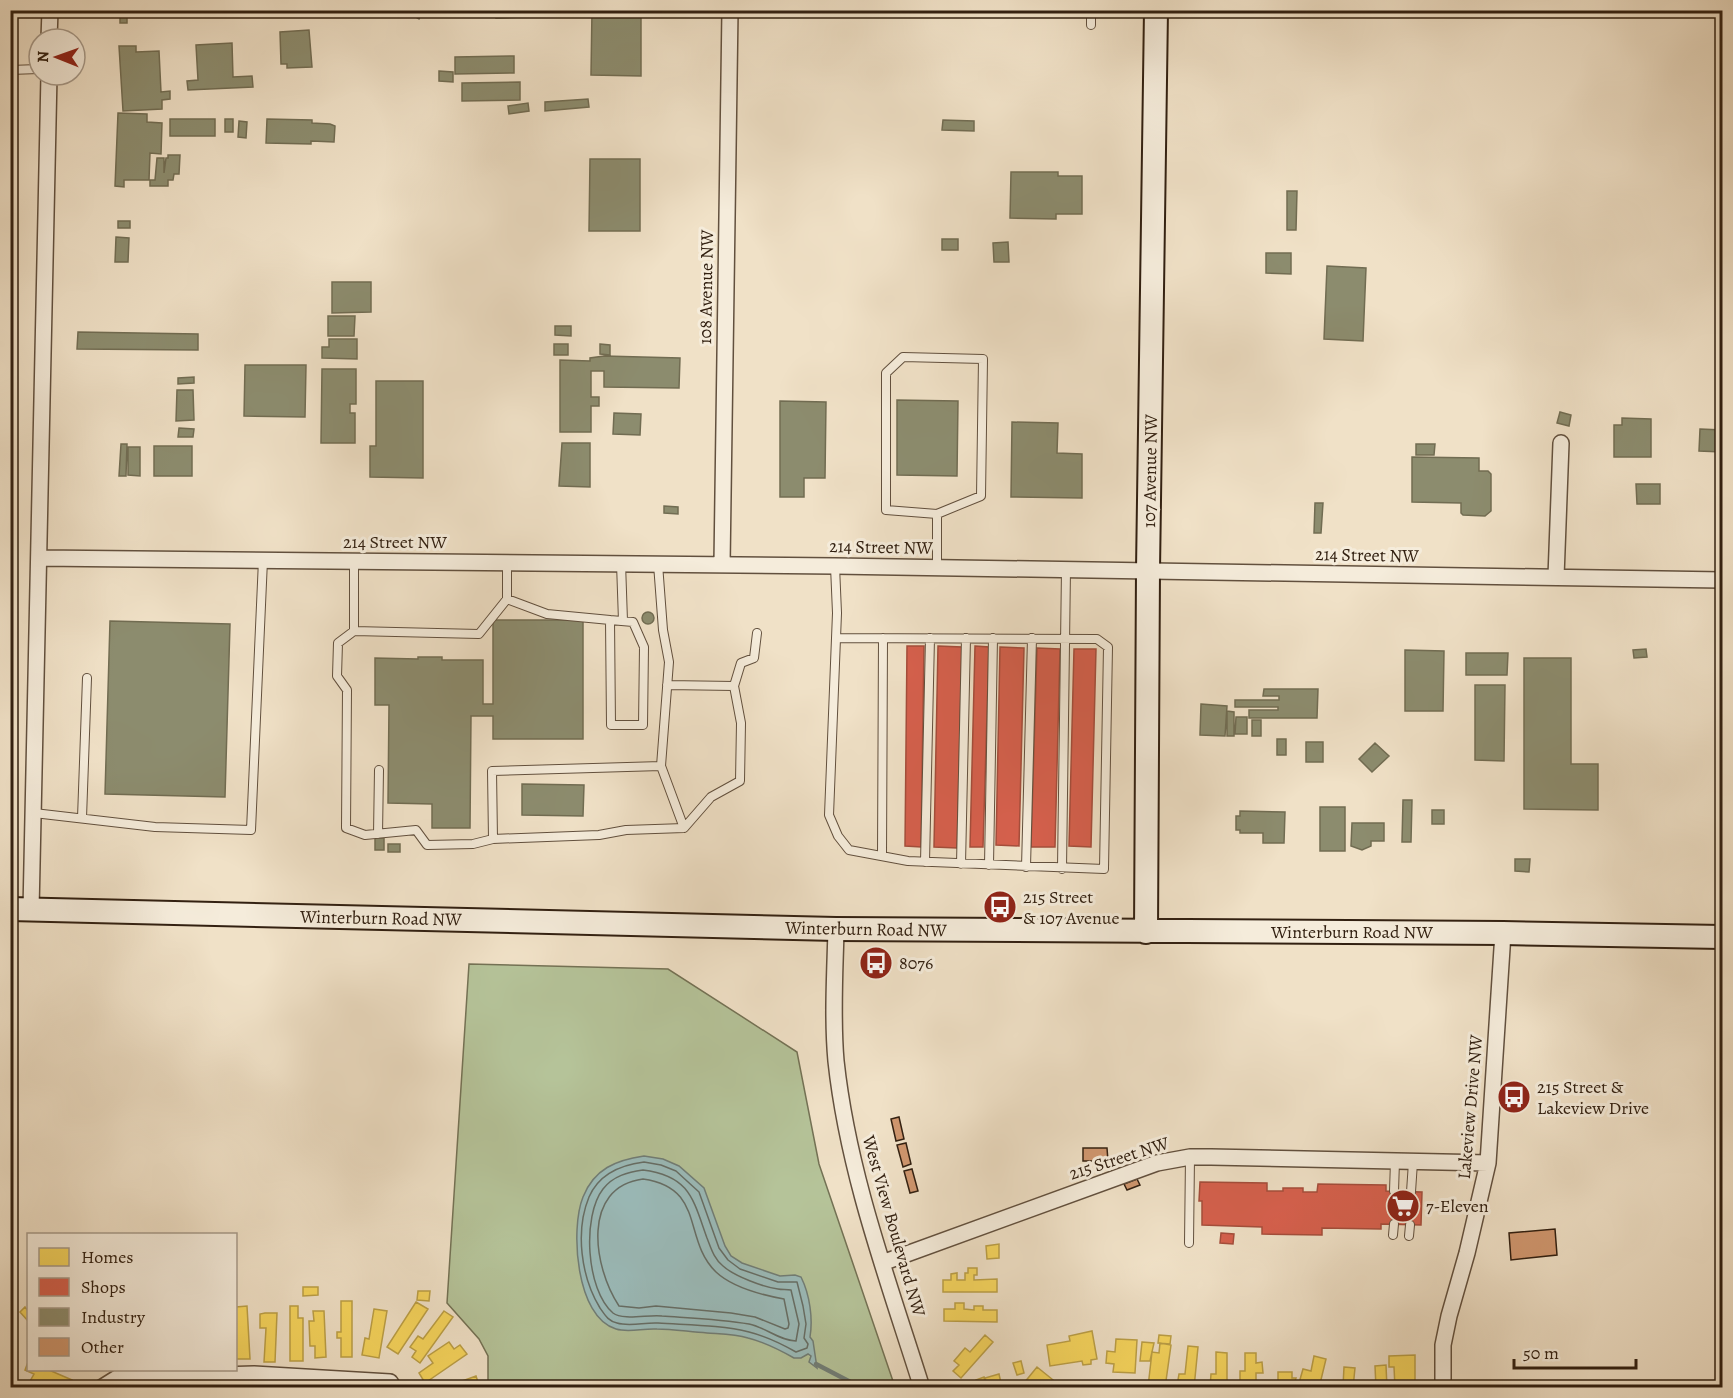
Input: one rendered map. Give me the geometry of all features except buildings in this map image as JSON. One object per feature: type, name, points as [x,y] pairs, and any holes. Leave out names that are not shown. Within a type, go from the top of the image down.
[{"type":"main road","name":"107 Avenue NW","points":[[1146,932],[1148,570],[1156,10]]},
{"type":"main road","name":"Winterburn Road NW","points":[[21,910],[836,929],[1503,933],[1722,937]]},
{"type":"street","points":[[49,27],[50,10]]},
{"type":"street","name":"108 Avenue NW","points":[[722,564],[730,10]]},
{"type":"street","points":[[21,910],[34,813],[49,87]]},
{"type":"street","points":[[1556,578],[1561,443]]},
{"type":"street","name":"214 Street NW","points":[[39,558],[722,564],[1722,580]]},
{"type":"street","name":"West View Boulevard NW","points":[[836,929],[834,1032],[841,1096],[856,1172],[922,1388]]},
{"type":"street","name":"Lakeview Drive NW","points":[[1443,1388],[1443,1345],[1472,1236],[1488,1163],[1503,933]]},
{"type":"street","name":"215 Street NW","points":[[882,1263],[1157,1163],[1190,1157],[1488,1163]]},
{"type":"street","points":[[101,1388],[117,1378],[390,1382],[394,1388]]},
{"type":"lane","points":[[1091,10],[1091,25]]},
{"type":"lane","points":[[10,70],[27,69]]},
{"type":"lane","points":[[903,357],[983,359],[981,496],[937,514],[885,510],[886,373],[903,357]]},
{"type":"lane","points":[[937,514],[937,567]]},
{"type":"lane","points":[[34,813],[155,827],[251,830],[263,560]]},
{"type":"lane","points":[[354,561],[354,631]]},
{"type":"lane","points":[[507,562],[507,599],[480,634],[354,631],[338,643],[337,676],[347,690],[346,828],[365,836],[416,830],[428,845],[473,844],[493,839],[599,835],[626,830],[684,828],[711,797],[740,780],[741,723],[734,686],[741,663],[754,658],[757,633]]},
{"type":"lane","points":[[621,563],[623,621]]},
{"type":"lane","points":[[658,564],[663,630],[669,662],[661,766],[684,828]]},
{"type":"lane","points":[[835,566],[837,638],[829,815],[838,836],[849,850],[908,861],[1104,869],[1108,647],[1097,639],[837,638]]},
{"type":"lane","points":[[1062,869],[1066,569]]},
{"type":"lane","points":[[507,599],[547,614],[633,622],[644,647],[643,725],[611,725],[610,620]]},
{"type":"lane","points":[[882,856],[883,638]]},
{"type":"lane","points":[[925,862],[930,638]]},
{"type":"lane","points":[[961,864],[966,638]]},
{"type":"lane","points":[[989,865],[993,638]]},
{"type":"lane","points":[[1026,867],[1032,638]]},
{"type":"lane","points":[[82,818],[87,678]]},
{"type":"lane","points":[[667,686],[734,686]]},
{"type":"lane","points":[[493,839],[492,771],[661,766]]},
{"type":"lane","points":[[378,834],[379,770]]},
{"type":"lane","points":[[1189,1243],[1190,1157]]},
{"type":"lane","points":[[1394,1191],[1395,1161]]},
{"type":"lane","points":[[1411,1191],[1413,1162]]},
{"type":"lane","points":[[1393,1235],[1394,1224]]},
{"type":"lane","points":[[1409,1236],[1410,1225]]},
{"type":"green space","points":[[469,964],[668,969],[797,1052],[819,1164],[895,1387],[488,1387],[488,1356],[479,1339],[447,1303]]},
{"type":"water","points":[[644,1156],[663,1159],[679,1166],[704,1188],[725,1246],[731,1256],[742,1263],[780,1276],[801,1277],[810,1307],[810,1337],[813,1341],[817,1368],[809,1362],[811,1356],[808,1354],[801,1358],[794,1358],[766,1344],[728,1334],[663,1329],[616,1329],[603,1321],[592,1308],[585,1291],[577,1250],[579,1211],[583,1197],[593,1179],[607,1168],[624,1160]]},
{"type":"waterway","points":[[816,1364],[862,1388]]},
{"type":"place","name":"215 Street & 107 Avenue","points":[[1000,907]]},
{"type":"place","name":"8076","points":[[876,963]]},
{"type":"place","name":"215 Street & Lakeview Drive","points":[[1514,1097]]},
{"type":"place","name":"7-Eleven","points":[[1403,1206]]}]
